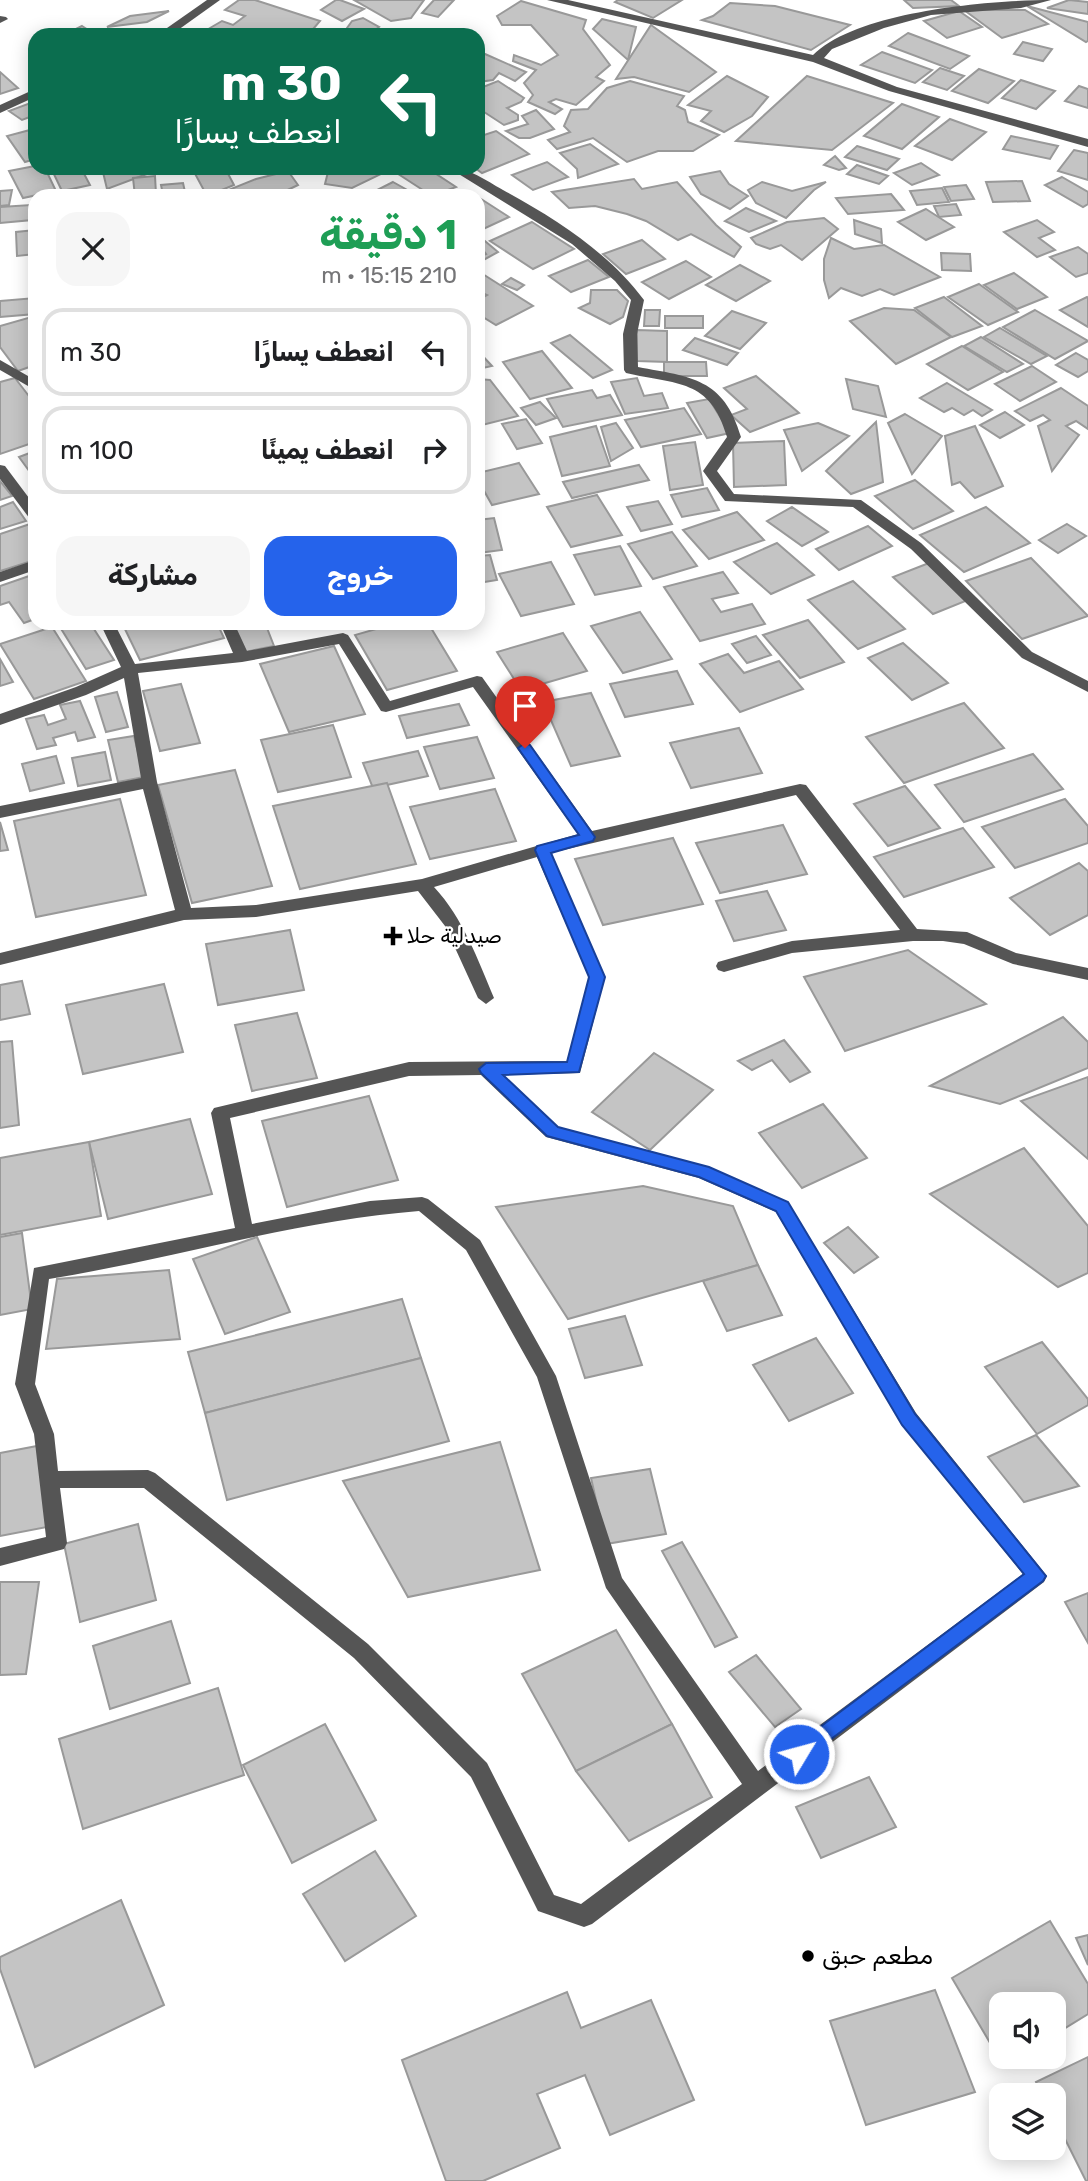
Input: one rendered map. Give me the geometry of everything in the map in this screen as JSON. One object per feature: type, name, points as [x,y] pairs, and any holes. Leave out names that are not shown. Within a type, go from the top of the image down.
[{"type":"street","points":[[174,28],[214,0]]},
{"type":"street","points":[[553,0],[817,59],[893,89],[1088,143]]},
{"type":"street","points":[[817,59],[828,47],[880,26],[930,12],[1021,5],[1045,0]]},
{"type":"street","points":[[181,24],[184,28]]},
{"type":"street","points":[[0,109],[28,96]]},
{"type":"street","points":[[467,175],[562,230],[616,271],[638,300],[630,334],[631,370],[681,380],[714,396],[726,413],[734,437],[710,471],[730,498],[856,503],[916,546],[1027,655],[1088,687]]},
{"type":"street","points":[[0,364],[28,382]]},
{"type":"street","points":[[0,468],[28,497]]},
{"type":"street","points":[[0,577],[28,567]]},
{"type":"street","points":[[111,630],[131,669],[149,782],[184,914]]},
{"type":"street","points":[[230,630],[242,657]]},
{"type":"street","points":[[0,720],[81,691],[131,669],[242,657],[343,638],[386,708],[477,681],[588,837]]},
{"type":"street","points":[[0,812],[149,782]]},
{"type":"street","points":[[0,958],[184,914],[256,911],[422,885],[588,837],[800,789],[913,935]]},
{"type":"street","points":[[245,1233],[220,1113],[409,1069],[574,1068],[597,977],[542,850]]},
{"type":"street","points":[[422,885],[432,894],[464,948],[486,998]]},
{"type":"street","points":[[724,966],[792,947],[913,935],[967,938],[1013,958],[1088,974]]},
{"type":"street","points":[[50,1480],[148,1479],[361,1651],[480,1770],[545,1903],[584,1916],[1037,1576],[909,1419],[782,1207],[703,1172],[552,1132],[486,1069]]},
{"type":"street","points":[[0,1557],[57,1543],[44,1434],[25,1384],[41,1273],[126,1259],[370,1208],[422,1204],[473,1245],[546,1376],[613,1582],[756,1786]]},
{"type":"building","points":[[239,0],[255,0],[320,21],[314,28],[210,28],[222,21],[233,25],[245,16],[225,10]]},
{"type":"building","points":[[336,0],[364,9],[342,21],[321,10]]},
{"type":"building","points":[[354,0],[424,0],[411,18],[391,21]]},
{"type":"building","points":[[434,0],[454,0],[438,17],[422,13]]},
{"type":"building","points":[[682,0],[653,18],[615,2]]},
{"type":"building","points":[[904,0],[951,0],[959,6],[913,8]]},
{"type":"building","points":[[1069,0],[1088,2],[1088,14],[1047,8]]},
{"type":"building","points":[[521,1],[586,20],[583,29],[610,65],[596,77],[604,81],[576,105],[556,99],[549,102],[562,109],[555,114],[528,102],[533,95],[524,83],[536,70],[513,61],[514,55],[541,65],[558,55],[531,25],[502,25],[497,16]]},
{"type":"building","points":[[730,3],[775,6],[850,25],[811,50],[702,20],[713,16]]},
{"type":"building","points":[[1027,6],[1088,22],[1088,41],[1086,42]]},
{"type":"building","points":[[964,10],[1025,10],[1048,24],[1002,38]]},
{"type":"building","points":[[169,11],[147,22],[107,27],[130,16]]},
{"type":"building","points":[[959,11],[982,27],[947,38],[924,21]]},
{"type":"building","points":[[363,18],[379,27],[347,28],[352,21]]},
{"type":"building","points":[[602,19],[636,27],[628,60],[593,29]]},
{"type":"building","points":[[651,25],[716,72],[689,92],[634,77],[616,79]]},
{"type":"building","points":[[908,33],[969,56],[950,69],[889,46]]},
{"type":"building","points":[[1023,42],[1052,49],[1043,61],[1014,54]]},
{"type":"building","points":[[882,52],[932,70],[915,83],[861,65]]},
{"type":"building","points":[[485,54],[526,72],[515,81],[499,73],[493,80],[485,81]]},
{"type":"building","points":[[940,68],[964,76],[947,90],[923,82]]},
{"type":"building","points":[[979,69],[1014,81],[988,103],[952,91]]},
{"type":"building","points":[[0,72],[18,88],[0,94]]},
{"type":"building","points":[[727,76],[768,97],[752,116],[724,132],[701,121],[711,111],[688,105]]},
{"type":"building","points":[[807,76],[893,103],[832,150],[736,141]]},
{"type":"building","points":[[1021,80],[1055,91],[1036,109],[1002,98]]},
{"type":"building","points":[[498,81],[524,98],[507,108],[518,115],[518,120],[504,125],[485,113],[485,86]]},
{"type":"building","points":[[630,81],[684,96],[677,106],[685,110],[688,122],[719,135],[693,151],[658,151],[627,162],[593,138],[557,149],[548,140],[570,132],[564,126],[571,110],[588,109],[607,88]]},
{"type":"building","points":[[1079,86],[1088,89],[1088,108],[1065,101]]},
{"type":"building","points":[[28,104],[28,118],[22,120],[9,111]]},
{"type":"building","points":[[902,104],[939,117],[902,149],[864,136]]},
{"type":"building","points":[[536,110],[554,129],[530,138],[519,138],[506,131],[528,124],[522,116]]},
{"type":"building","points":[[950,119],[986,132],[952,160],[915,146]]},
{"type":"building","points":[[28,131],[28,161],[25,162],[7,136]]},
{"type":"building","points":[[496,131],[529,154],[485,172],[485,135]]},
{"type":"building","points":[[1011,136],[1058,146],[1050,159],[1003,149]]},
{"type":"building","points":[[590,144],[618,164],[578,178],[577,169],[560,153]]},
{"type":"building","points":[[857,146],[899,159],[887,170],[845,157]]},
{"type":"building","points":[[1074,150],[1088,153],[1088,180],[1058,171]]},
{"type":"building","points":[[835,156],[846,168],[839,170],[824,165]]},
{"type":"building","points":[[547,162],[568,177],[533,190],[512,175]]},
{"type":"building","points":[[921,163],[939,175],[912,185],[894,173]]},
{"type":"building","points":[[857,165],[888,176],[879,184],[847,174]]},
{"type":"building","points":[[28,167],[28,175],[48,175],[55,189],[28,189],[28,197],[23,198],[9,171]]},
{"type":"building","points":[[720,171],[729,184],[748,196],[730,209],[701,194],[690,177]]},
{"type":"building","points":[[54,175],[85,175],[90,185],[71,189],[61,189]]},
{"type":"building","points":[[104,175],[144,175],[107,189]]},
{"type":"building","points":[[196,175],[229,175],[234,185],[224,189],[203,189]]},
{"type":"building","points":[[272,175],[291,175],[298,185],[290,189],[231,189]]},
{"type":"building","points":[[327,175],[379,175],[352,188],[325,184]]},
{"type":"building","points":[[400,175],[438,175],[456,187],[451,189],[421,189]]},
{"type":"building","points":[[155,176],[156,189],[134,189],[133,178]]},
{"type":"building","points":[[1062,177],[1088,192],[1088,204],[1083,207],[1045,185]]},
{"type":"building","points":[[634,179],[642,189],[677,182],[716,225],[741,247],[734,257],[691,234],[678,240],[646,221],[627,214],[595,206],[569,208],[552,192]]},
{"type":"building","points":[[1022,181],[1030,201],[993,202],[986,182]]},
{"type":"building","points":[[393,182],[406,189],[379,189]]},
{"type":"building","points":[[762,182],[792,191],[826,182],[786,218],[756,203],[748,190]]},
{"type":"building","points":[[183,183],[184,189],[162,189],[161,185]]},
{"type":"building","points":[[966,185],[974,199],[951,201],[944,187]]},
{"type":"building","points":[[942,188],[949,202],[917,205],[910,191]]},
{"type":"building","points":[[12,190],[9,205],[0,206],[0,191]]},
{"type":"building","points":[[891,194],[904,210],[848,214],[836,198]]},
{"type":"building","points":[[485,202],[509,217],[485,228]]},
{"type":"building","points":[[956,204],[961,215],[939,217],[934,206]]},
{"type":"building","points":[[28,205],[28,220],[0,223],[0,207]]},
{"type":"building","points":[[746,208],[776,221],[749,232],[725,221]]},
{"type":"building","points":[[926,209],[954,227],[926,240],[898,222]]},
{"type":"building","points":[[824,218],[838,229],[802,260],[781,245],[770,249],[756,244],[751,238],[787,222]]},
{"type":"building","points":[[854,220],[881,229],[882,243],[855,234]]},
{"type":"building","points":[[1037,220],[1054,232],[1039,238],[1055,250],[1037,257],[1004,232]]},
{"type":"building","points":[[532,222],[574,249],[533,269],[490,241]]},
{"type":"building","points":[[28,231],[28,255],[17,256],[16,232]]},
{"type":"building","points":[[831,238],[854,249],[884,245],[940,277],[894,295],[880,289],[862,296],[841,288],[829,298],[824,280],[824,259]]},
{"type":"building","points":[[642,240],[665,259],[626,274],[603,254]]},
{"type":"building","points":[[485,241],[498,252],[485,259]]},
{"type":"building","points":[[1078,247],[1088,254],[1088,273],[1076,277],[1050,257]]},
{"type":"building","points":[[941,253],[970,254],[971,271],[942,270]]},
{"type":"building","points":[[588,260],[609,277],[571,292],[549,276]]},
{"type":"building","points":[[686,261],[711,277],[669,299],[642,282]]},
{"type":"building","points":[[740,265],[770,281],[736,301],[706,285]]},
{"type":"building","points":[[1014,273],[1047,297],[1017,309],[984,285]]},
{"type":"building","points":[[485,275],[533,306],[496,325],[485,318]]},
{"type":"building","points":[[511,278],[524,285],[517,290],[502,284]]},
{"type":"building","points":[[979,284],[1018,312],[988,325],[948,297]]},
{"type":"building","points":[[591,290],[617,290],[628,301],[623,317],[610,324],[579,308],[590,303]]},
{"type":"building","points":[[944,297],[982,326],[952,337],[915,308]]},
{"type":"building","points":[[1088,298],[1088,327],[1060,310]]},
{"type":"building","points":[[28,299],[28,315],[0,317],[0,301]]},
{"type":"building","points":[[884,308],[914,310],[951,337],[896,364],[850,321]]},
{"type":"building","points":[[645,310],[660,310],[659,326],[644,326]]},
{"type":"building","points":[[1035,310],[1088,341],[1055,359],[1003,327]]},
{"type":"building","points":[[732,311],[766,323],[740,349],[705,336]]},
{"type":"building","points":[[665,316],[703,316],[703,328],[665,328]]},
{"type":"building","points":[[28,318],[28,367],[18,371],[0,347],[0,326]]},
{"type":"building","points":[[1000,328],[1047,356],[1031,364],[984,337]]},
{"type":"building","points":[[637,330],[667,331],[667,362],[637,361]]},
{"type":"building","points":[[570,335],[612,370],[593,378],[551,343]]},
{"type":"building","points":[[981,337],[1023,364],[1007,372],[964,346]]},
{"type":"building","points":[[695,338],[738,353],[727,365],[683,350]]},
{"type":"building","points":[[962,346],[1003,372],[968,390],[927,364]]},
{"type":"building","points":[[542,351],[572,388],[530,399],[503,362]]},
{"type":"building","points":[[1076,353],[1088,360],[1088,371],[1078,377],[1056,365]]},
{"type":"building","points":[[485,358],[492,366],[485,368]]},
{"type":"building","points":[[664,362],[706,362],[707,376],[664,376]]},
{"type":"building","points":[[1032,366],[1056,382],[1020,401],[995,384]]},
{"type":"building","points":[[756,376],[799,413],[750,432],[731,415],[747,409],[724,388]]},
{"type":"building","points":[[15,378],[28,395],[28,444],[0,454],[0,382]]},
{"type":"building","points":[[637,378],[644,396],[662,393],[668,408],[625,414],[611,382]]},
{"type":"building","points":[[846,379],[878,386],[886,417],[853,409]]},
{"type":"building","points":[[485,380],[490,380],[518,416],[485,424]]},
{"type":"building","points":[[947,383],[992,410],[982,416],[973,410],[964,415],[952,408],[944,412],[920,398]]},
{"type":"building","points":[[1061,388],[1088,406],[1088,429],[1076,421],[1066,426],[1079,435],[1052,471],[1038,426],[1050,420],[1043,415],[1030,421],[1015,411]]},
{"type":"building","points":[[592,390],[597,398],[610,395],[622,415],[563,427],[547,399]]},
{"type":"building","points":[[709,399],[730,433],[707,438],[687,403]]},
{"type":"building","points":[[540,402],[556,418],[536,425],[521,408]]},
{"type":"building","points":[[684,408],[701,434],[641,447],[625,420]]},
{"type":"building","points":[[1005,412],[1024,425],[1000,438],[980,425]]},
{"type":"building","points":[[905,414],[942,436],[912,474],[888,423]]},
{"type":"building","points":[[526,419],[542,443],[517,449],[502,424]]},
{"type":"building","points":[[876,422],[883,482],[851,494],[826,471]]},
{"type":"building","points":[[616,423],[633,448],[611,461],[601,427]]},
{"type":"building","points":[[818,423],[849,436],[802,471],[784,430]]},
{"type":"building","points":[[596,426],[610,466],[562,476],[550,437]]},
{"type":"building","points":[[975,426],[1003,486],[975,498],[960,482],[952,485],[945,436]]},
{"type":"building","points":[[784,441],[786,485],[734,487],[733,443]]},
{"type":"building","points":[[695,442],[703,485],[670,490],[663,446]]},
{"type":"building","points":[[28,454],[28,469],[19,457]]},
{"type":"building","points":[[519,463],[539,494],[492,505],[485,492],[485,471]]},
{"type":"building","points":[[639,465],[649,480],[572,498],[563,482]]},
{"type":"building","points":[[915,480],[953,511],[913,529],[875,496]]},
{"type":"building","points":[[0,481],[12,496],[0,500]]},
{"type":"building","points":[[707,488],[719,510],[682,517],[671,495]]},
{"type":"building","points":[[597,495],[622,535],[571,547],[547,507]]},
{"type":"building","points":[[658,501],[672,524],[641,531],[627,507]]},
{"type":"building","points":[[13,502],[26,521],[0,529],[0,507]]},
{"type":"building","points":[[792,507],[828,532],[802,546],[767,521]]},
{"type":"building","points":[[986,507],[1030,543],[964,572],[920,535]]},
{"type":"building","points":[[737,512],[764,540],[709,559],[683,530]]},
{"type":"building","points":[[494,518],[502,550],[485,552],[485,519]]},
{"type":"building","points":[[1067,524],[1086,536],[1058,553],[1039,540]]},
{"type":"building","points":[[28,525],[28,562],[0,571],[0,534]]},
{"type":"building","points":[[868,526],[892,546],[839,570],[816,549]]},
{"type":"building","points":[[672,532],[697,566],[653,579],[628,544]]},
{"type":"building","points":[[777,543],[814,575],[771,594],[734,562]]},
{"type":"building","points":[[620,546],[641,586],[595,595],[574,555]]},
{"type":"building","points":[[485,555],[490,555],[497,580],[485,582]]},
{"type":"building","points":[[1031,558],[1088,616],[1022,639],[966,581]]},
{"type":"building","points":[[551,562],[574,604],[521,616],[499,574]]},
{"type":"building","points":[[929,563],[968,600],[933,614],[893,577]]},
{"type":"building","points":[[723,572],[738,593],[712,599],[721,612],[752,604],[765,624],[700,641],[664,587]]},
{"type":"building","points":[[28,576],[28,622],[24,623],[9,602],[0,605],[0,586]]},
{"type":"building","points":[[853,581],[905,629],[858,649],[808,600]]},
{"type":"building","points":[[640,612],[672,659],[623,673],[591,626]]},
{"type":"building","points":[[808,620],[844,662],[800,678],[763,635]]},
{"type":"building","points":[[43,630],[54,630],[86,681],[34,699],[0,644]]},
{"type":"building","points":[[62,630],[95,630],[114,660],[86,669]]},
{"type":"building","points":[[125,630],[220,630],[224,638],[140,660]]},
{"type":"building","points":[[235,630],[268,630],[274,646],[245,652]]},
{"type":"building","points":[[372,630],[432,630],[457,671],[387,690],[355,635]]},
{"type":"building","points":[[563,633],[587,671],[521,690],[497,652]]},
{"type":"building","points":[[756,636],[771,655],[747,663],[732,644]]},
{"type":"building","points":[[903,643],[948,683],[912,700],[868,658]]},
{"type":"building","points":[[334,646],[365,714],[289,732],[260,664]]},
{"type":"building","points":[[728,654],[744,673],[779,661],[803,689],[740,712],[700,664]]},
{"type":"building","points":[[0,659],[13,682],[0,686]]},
{"type":"building","points":[[677,671],[693,704],[625,717],[610,684]]},
{"type":"building","points":[[181,684],[200,743],[160,751],[143,691]]},
{"type":"building","points":[[117,692],[128,727],[106,732],[95,697]]},
{"type":"building","points":[[591,693],[620,756],[571,766],[543,702]]},
{"type":"building","points":[[80,701],[95,737],[78,741],[75,732],[53,738],[56,745],[37,749],[26,719],[44,715],[48,725],[66,719],[60,705]]},
{"type":"building","points":[[964,703],[1004,748],[904,783],[866,737]]},
{"type":"building","points":[[459,704],[469,725],[407,738],[399,716]]},
{"type":"building","points":[[333,725],[351,777],[278,792],[261,740]]},
{"type":"building","points":[[739,728],[762,773],[691,788],[670,743]]},
{"type":"building","points":[[134,736],[144,777],[118,782],[108,740]]},
{"type":"building","points":[[477,737],[494,778],[440,789],[424,747]]},
{"type":"building","points":[[418,751],[428,776],[373,788],[363,763]]},
{"type":"building","points":[[105,752],[111,780],[78,786],[72,758]]},
{"type":"building","points":[[1033,754],[1063,789],[964,822],[935,785]]},
{"type":"building","points":[[56,756],[64,783],[30,791],[22,764]]},
{"type":"building","points":[[235,770],[272,886],[192,903],[158,785]]},
{"type":"building","points":[[387,783],[416,864],[300,889],[273,806]]},
{"type":"building","points":[[905,786],[940,828],[888,846],[854,804]]},
{"type":"building","points":[[495,789],[516,841],[430,859],[410,807]]},
{"type":"building","points":[[120,799],[146,895],[36,917],[14,821]]},
{"type":"building","points":[[1065,799],[1088,826],[1088,843],[1015,868],[982,827]]},
{"type":"building","points":[[0,822],[8,850],[0,851]]},
{"type":"building","points":[[783,825],[807,874],[720,893],[696,843]]},
{"type":"building","points":[[963,828],[994,867],[904,897],[874,857]]},
{"type":"building","points":[[673,838],[703,904],[603,925],[575,859]]},
{"type":"building","points":[[1079,863],[1088,871],[1088,915],[1050,935],[1010,898]]},
{"type":"building","points":[[767,891],[786,930],[734,941],[716,901]]},
{"type":"building","points":[[290,930],[304,990],[218,1005],[206,944]]},
{"type":"building","points":[[908,950],[986,1004],[845,1051],[804,977]]},
{"type":"building","points":[[22,981],[30,1014],[0,1020],[0,985]]},
{"type":"building","points":[[164,984],[183,1052],[83,1074],[66,1005]]},
{"type":"building","points":[[297,1013],[317,1078],[252,1091],[235,1025]]},
{"type":"building","points":[[1063,1017],[1088,1042],[1088,1068],[1000,1104],[930,1086]]},
{"type":"building","points":[[784,1040],[810,1072],[790,1082],[772,1060],[752,1070],[738,1061]]},
{"type":"building","points":[[12,1041],[19,1125],[0,1128],[0,1042]]},
{"type":"building","points":[[654,1053],[713,1090],[650,1150],[592,1112]]},
{"type":"building","points":[[1088,1077],[1088,1159],[1021,1101]]},
{"type":"building","points":[[369,1096],[398,1180],[287,1207],[262,1121]]},
{"type":"building","points":[[823,1104],[867,1158],[802,1188],[759,1133]]},
{"type":"building","points":[[190,1119],[212,1194],[108,1219],[89,1142]]},
{"type":"building","points":[[89,1142],[101,1216],[0,1235],[0,1158]]},
{"type":"building","points":[[1024,1148],[1088,1226],[1088,1273],[1058,1287],[930,1194]]},
{"type":"building","points":[[643,1186],[733,1206],[758,1265],[568,1319],[496,1207]]},
{"type":"building","points":[[848,1227],[878,1257],[854,1273],[824,1243]]},
{"type":"building","points":[[22,1233],[32,1309],[0,1315],[0,1237]]},
{"type":"building","points":[[257,1237],[290,1312],[225,1334],[193,1259]]},
{"type":"building","points":[[758,1265],[782,1315],[727,1331],[703,1281]]},
{"type":"building","points":[[169,1270],[180,1339],[46,1349],[57,1279]]},
{"type":"building","points":[[402,1299],[421,1358],[205,1413],[188,1352]]},
{"type":"building","points":[[625,1316],[642,1365],[585,1378],[569,1329]]},
{"type":"building","points":[[816,1338],[853,1393],[789,1421],[753,1365]]},
{"type":"building","points":[[1042,1342],[1088,1399],[1088,1405],[1037,1434],[985,1367]]},
{"type":"building","points":[[421,1358],[449,1441],[227,1500],[205,1413]]},
{"type":"building","points":[[1036,1435],[1079,1486],[1024,1502],[988,1457]]},
{"type":"building","points":[[500,1442],[540,1570],[408,1597],[343,1481]]},
{"type":"building","points":[[37,1446],[47,1527],[0,1536],[0,1453]]},
{"type":"building","points":[[650,1469],[666,1534],[606,1544],[591,1478]]},
{"type":"building","points":[[138,1524],[156,1600],[80,1622],[64,1544]]},
{"type":"building","points":[[682,1542],[737,1637],[715,1647],[662,1551]]},
{"type":"building","points":[[0,1582],[39,1582],[26,1674],[0,1675]]},
{"type":"building","points":[[1088,1593],[1088,1643],[1065,1602]]},
{"type":"building","points":[[171,1621],[190,1683],[110,1709],[93,1646]]},
{"type":"building","points":[[616,1630],[672,1724],[576,1771],[522,1674]]},
{"type":"building","points":[[756,1655],[801,1709],[775,1727],[729,1672]]},
{"type":"building","points":[[218,1688],[244,1775],[83,1829],[59,1739]]},
{"type":"building","points":[[325,1724],[376,1820],[292,1863],[243,1765]]},
{"type":"building","points":[[672,1724],[712,1797],[629,1841],[576,1771]]},
{"type":"building","points":[[869,1777],[896,1827],[821,1858],[796,1807]]},
{"type":"building","points":[[375,1851],[416,1916],[345,1961],[303,1894]]},
{"type":"building","points":[[121,1900],[164,2005],[35,2067],[0,1969],[0,1957]]},
{"type":"building","points":[[1050,1921],[1088,1984],[1088,2014],[1066,2028],[1066,1992],[989,1992],[989,2041],[952,1978]]},
{"type":"building","points":[[1088,1935],[1088,1965],[1076,1938]]},
{"type":"building","points":[[935,1990],[975,2092],[866,2125],[830,2021]]},
{"type":"building","points":[[567,1992],[581,2028],[651,2000],[694,2100],[610,2135],[585,2075],[537,2094],[560,2148],[483,2181],[446,2181],[402,2060]]},
{"type":"building","points":[[1088,2057],[1088,2181],[1066,2141],[1066,2083],[1036,2082]]},
{"type":"place","name":"صيدلية حلا","points":[[393,936]]},
{"type":"place","name":"مطعم حبق","points":[[808,1956]]},
{"type":"route","points":[[525,748],[588,837],[542,850],[597,977],[574,1068],[486,1069],[552,1132],[703,1172],[782,1207],[909,1419],[1037,1576],[799,1754]]}]
